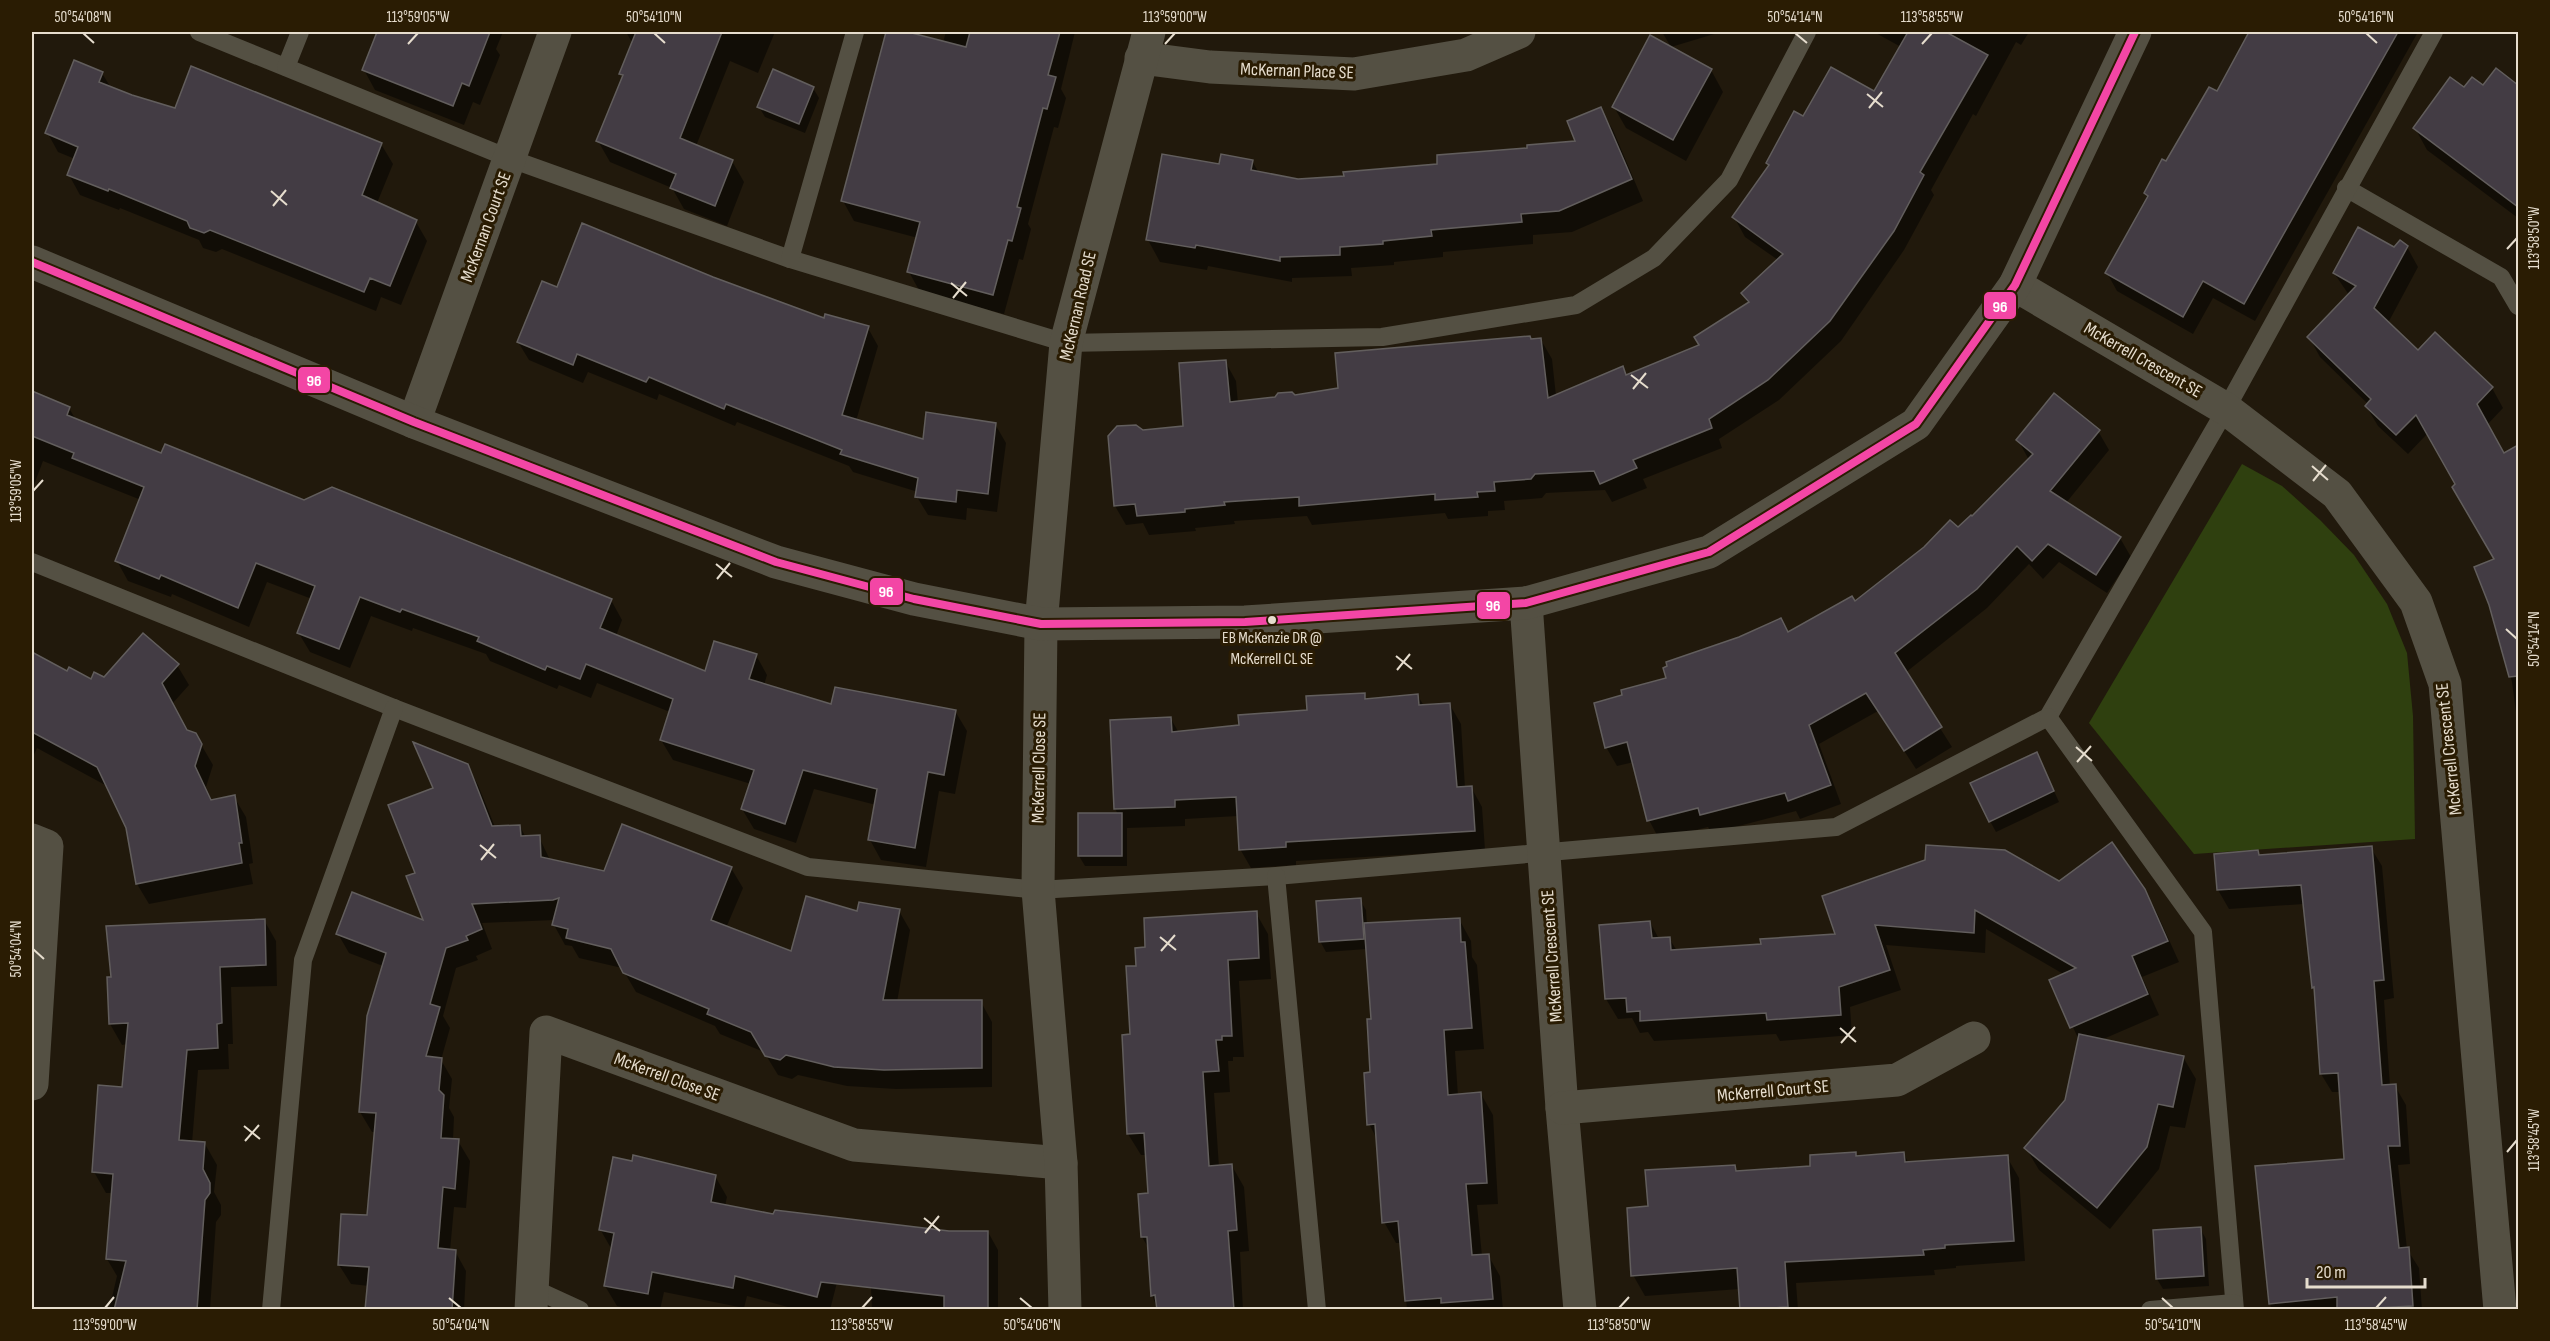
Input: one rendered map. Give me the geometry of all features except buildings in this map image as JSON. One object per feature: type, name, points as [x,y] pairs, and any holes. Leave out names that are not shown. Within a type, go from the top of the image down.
[{"type":"street","name":"McKernan Court SE","points":[[414,422],[511,159],[555,32]]},
{"type":"street","name":"McKernan Place SE","points":[[1145,45],[1210,68],[1354,74],[1466,55],[1519,32]]},
{"type":"street","points":[[32,262],[414,422],[776,562],[914,599],[1041,624],[1245,622],[1526,603],[1709,552],[1916,424],[2015,285],[2136,32]]},
{"type":"street","name":"McKernan Road SE","points":[[1041,624],[1066,343],[1145,45]]},
{"type":"street","name":"McKerrell Crescent SE","points":[[2015,285],[2226,409],[2337,494],[2416,602],[2445,684],[2500,1310]]},
{"type":"street","name":"McKerrell Crescent SE","points":[[1526,603],[1562,1108],[1580,1310]]},
{"type":"street","name":"McKerrell Close SE","points":[[1041,624],[1038,890],[1061,1163],[1065,1310]]},
{"type":"street","points":[[32,840],[47,846],[32,1084]]},
{"type":"street","name":"McKerrell Close SE","points":[[531,1299],[546,1032],[854,1145],[1061,1163]]},
{"type":"street","name":"McKerrell Court SE","points":[[1562,1108],[1897,1080],[1974,1038]]},
{"type":"lane","points":[[199,32],[511,159],[790,260],[1066,343],[1382,337],[1576,305],[1654,258],[1729,180],[1807,32]]},
{"type":"lane","points":[[286,67],[300,32]]},
{"type":"lane","points":[[790,260],[855,32]]},
{"type":"lane","points":[[32,562],[394,708],[808,867],[1038,890],[1276,876],[1836,827],[2048,717],[2226,409],[2434,32]]},
{"type":"lane","points":[[2346,188],[2501,277],[2518,306]]},
{"type":"lane","points":[[271,1310],[303,960],[394,708]]},
{"type":"lane","points":[[2048,717],[2203,932],[2234,1306],[2150,1310]]},
{"type":"lane","points":[[1276,876],[1317,1310]]},
{"type":"lane","points":[[531,1299],[580,1310]]},
{"type":"green space","points":[[2242,464],[2282,486],[2320,520],[2354,555],[2387,604],[2407,653],[2413,716],[2415,839],[2194,854],[2089,723]]},
{"type":"transit line","name":"96","points":[[32,262],[414,422],[776,562],[914,599],[1041,624],[1245,622],[1526,603],[1709,552],[1916,424],[2015,285],[2135,32]]},
{"type":"place","name":"EB McKenzie DR @ McKerrell CL SE","points":[[1272,620]]}]
